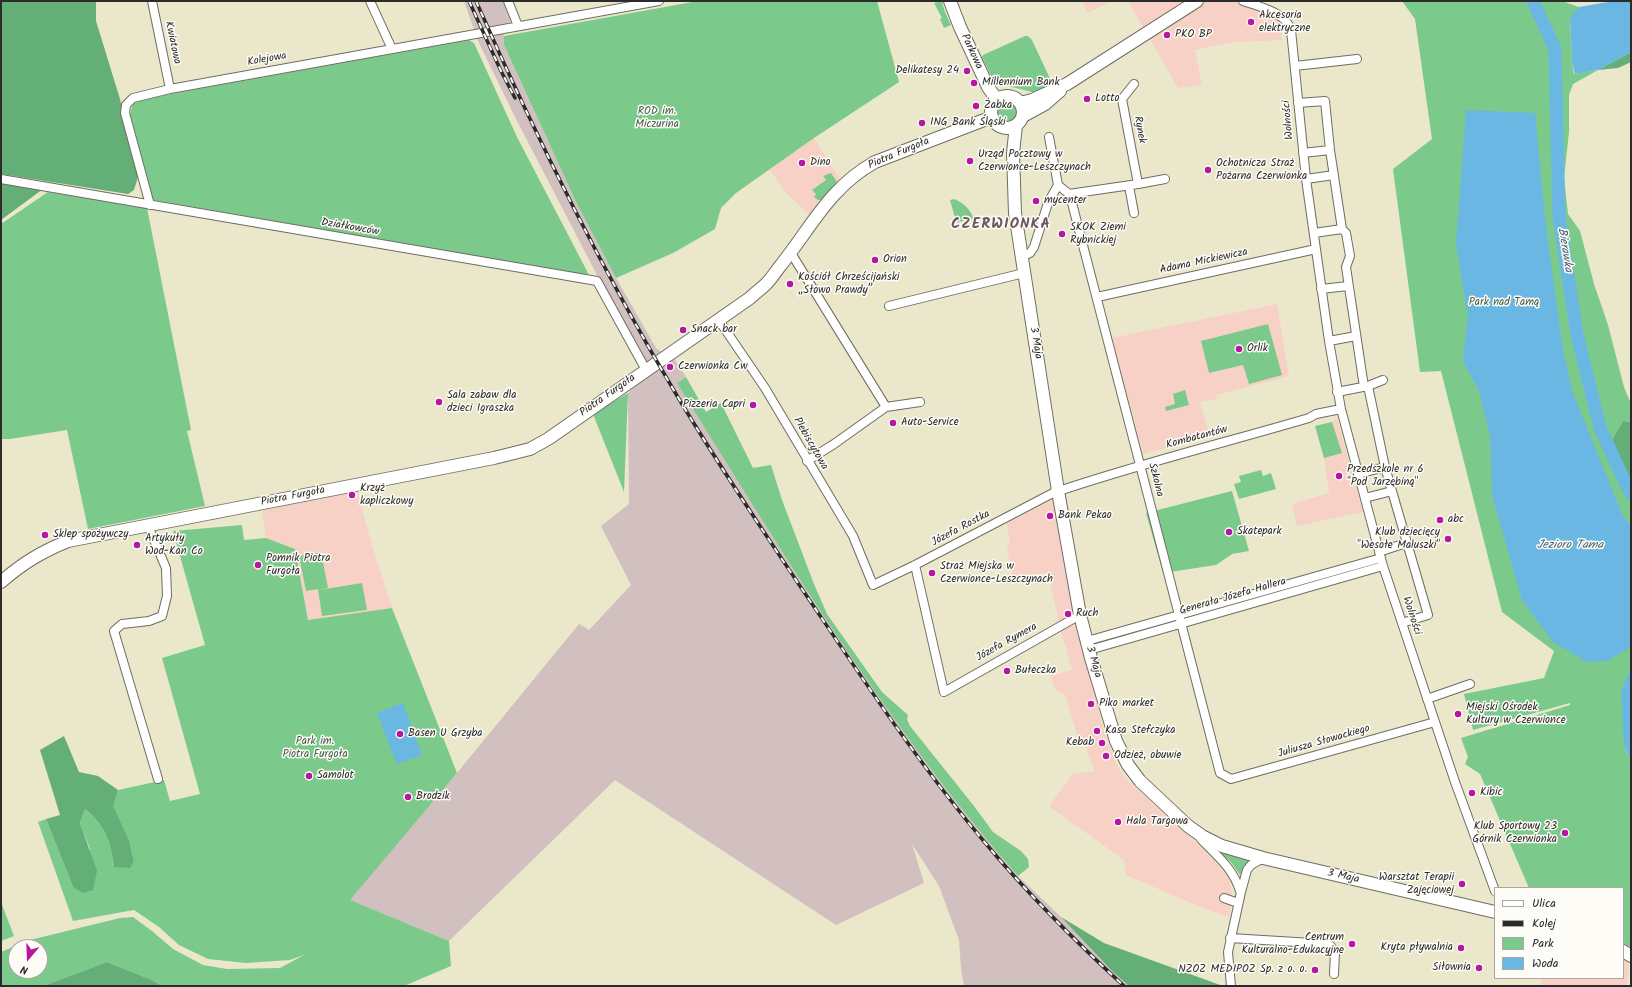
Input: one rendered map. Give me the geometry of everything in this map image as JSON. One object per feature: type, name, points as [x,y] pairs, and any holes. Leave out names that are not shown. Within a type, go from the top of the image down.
[{"type":"main road","name":"Parkowa","points":[[950,1],[960,27],[988,87],[997,100]]},
{"type":"main road","points":[[1020,103],[1032,100],[1067,84],[1197,1]]},
{"type":"main road","points":[[1019,120],[1023,108],[1016,98],[1010,96],[997,100],[992,108],[992,117],[995,122],[1002,127],[1010,128],[1019,120],[1045,104],[1067,84]]},
{"type":"main road","name":"Piotra Furgoła","points":[[1,582],[20,566],[46,550],[68,542],[519,453],[530,449],[548,439],[750,298],[767,283],[791,253],[826,204],[842,186],[861,170],[992,117]]},
{"type":"main road","name":"3 Maja","points":[[1012,153],[1019,120]]},
{"type":"main road","name":"3 Maja","points":[[1002,127],[1012,153],[1015,213],[1058,491],[1080,615],[1114,735],[1124,758],[1140,781],[1171,811],[1192,829],[1206,838],[1227,848],[1263,858],[1494,912]]},
{"type":"street","name":"Kwiatowa","points":[[152,1],[170,89]]},
{"type":"street","points":[[370,1],[392,48]]},
{"type":"street","points":[[508,1],[518,26]]},
{"type":"street","points":[[613,1],[620,8]]},
{"type":"street","name":"Kolejowa","points":[[150,205],[125,113],[126,105],[133,98],[170,89],[392,48],[659,1]]},
{"type":"street","name":"Wolności","points":[[1243,1],[1280,16],[1288,23],[1292,36],[1306,179],[1337,392],[1381,558],[1434,722],[1494,889]]},
{"type":"street","points":[[1295,66],[1357,59]]},
{"type":"street","name":"Rynek","points":[[1134,84],[1122,99],[1138,184]]},
{"type":"street","points":[[1298,103],[1325,101],[1330,150],[1342,229],[1346,233],[1350,256],[1346,267],[1348,286],[1366,387],[1385,467],[1428,615],[1402,623]]},
{"type":"street","points":[[1022,257],[1030,253],[1034,247],[1048,203],[1058,185],[1049,137]]},
{"type":"street","points":[[1303,153],[1330,150]]},
{"type":"street","points":[[1306,179],[1334,175]]},
{"type":"street","name":"Działkowców","points":[[1,179],[597,281],[646,370]]},
{"type":"street","points":[[1058,185],[1069,194],[1114,185],[1129,186],[1165,179]]},
{"type":"street","points":[[1129,186],[1134,213]]},
{"type":"street","name":"Szkolna","points":[[1069,194],[1220,773]]},
{"type":"street","points":[[1314,233],[1342,229]]},
{"type":"street","name":"Adama Mickiewicza","points":[[1097,297],[1316,249]]},
{"type":"street","points":[[791,253],[886,407]]},
{"type":"street","points":[[889,306],[1024,273]]},
{"type":"street","points":[[1321,289],[1348,286]]},
{"type":"street","name":"Plebiscytowa","points":[[718,319],[765,388],[807,461],[853,536],[873,585]]},
{"type":"street","points":[[1329,341],[1356,336]]},
{"type":"street","points":[[1337,392],[1366,387],[1383,380]]},
{"type":"street","points":[[807,461],[834,444],[886,407],[920,402]]},
{"type":"street","name":"Kombatantów","points":[[1058,491],[1162,459],[1203,449],[1211,445],[1235,440],[1309,418],[1316,414],[1342,409]]},
{"type":"street","points":[[1358,474],[1385,467]]},
{"type":"street","name":"Józefa Rostka","points":[[873,585],[1058,491]]},
{"type":"street","points":[[1365,498],[1392,491]]},
{"type":"street","points":[[148,526],[166,568],[166,596],[162,616],[149,621],[122,624],[114,631],[158,779]]},
{"type":"street","points":[[1381,558],[1406,543]]},
{"type":"street","name":"Generała Józefa Hallera","points":[[1088,646],[1180,615],[1381,558]]},
{"type":"street","name":"Generała Józefa Hallera","points":[[1088,646],[1182,623],[1381,558]]},
{"type":"street","name":"Józefa Rymera","points":[[915,565],[944,692],[1080,615]]},
{"type":"street","points":[[1427,699],[1470,684]]},
{"type":"street","name":"Juliusza Słowackiego","points":[[1220,773],[1231,780],[1434,722]]},
{"type":"street","points":[[1192,829],[1230,869],[1235,877],[1240,892]]},
{"type":"street","points":[[1231,986],[1228,952],[1240,892],[1247,870],[1251,865],[1263,858]]},
{"type":"street","points":[[1224,898],[1238,903]]},
{"type":"street","points":[[1230,938],[1329,944],[1333,947],[1335,952],[1334,974]]},
{"type":"shaded area","points":[[464,1],[511,1],[514,20],[501,26],[504,36],[504,45],[577,204],[616,278],[656,348],[661,352],[667,348],[686,377],[677,383],[897,722],[970,819],[1018,876],[1061,917],[1112,971],[1129,986],[964,986],[959,940],[939,886],[912,844],[924,883],[836,925],[615,780],[449,941],[349,900],[457,773],[579,624],[589,630],[631,585],[601,526],[629,504],[628,393],[652,372],[597,275],[516,119],[478,41]]},
{"type":"shaded area","points":[[1082,1],[1112,1],[1088,13]]},
{"type":"shaded area","points":[[1128,1],[1235,1],[1280,19],[1282,40],[1234,42],[1195,50],[1202,85],[1178,88]]},
{"type":"shaded area","points":[[814,138],[840,179],[810,215],[787,194],[769,169]]},
{"type":"shaded area","points":[[1277,304],[1289,376],[1216,395],[1217,399],[1200,402],[1210,437],[1143,454],[1112,338]]},
{"type":"shaded area","name":"Przedszkole nr 6 \"Pod Jarzębiną\"","points":[[1337,418],[1363,512],[1297,526],[1292,504],[1329,493],[1324,458],[1315,426],[1332,422]]},
{"type":"shaded area","points":[[356,488],[392,608],[308,620],[295,549],[266,538],[262,511]]},
{"type":"shaded area","points":[[1053,500],[1076,623],[1105,734],[1112,754],[1118,767],[1128,781],[1212,857],[1229,879],[1232,892],[1229,917],[1205,909],[1126,875],[1124,860],[1049,806],[1073,774],[1095,771],[1084,743],[1079,740],[1065,695],[1055,689],[1051,676],[1072,670],[1065,643],[1063,641],[1048,573],[1012,577],[1007,545],[1010,543],[1007,523]]},
{"type":"shaded area","points":[[1624,961],[1629,964],[1627,986],[1541,986],[1541,979],[1624,979]]},
{"type":"green space","points":[[1,1],[96,1],[96,21],[120,99],[138,177],[134,190],[128,194],[1,174]]},
{"type":"green space","name":"ROD im. Miczurina","points":[[698,1],[877,1],[899,82],[814,138],[736,193],[721,208],[715,229],[673,253],[616,278],[577,204],[504,45],[504,36]]},
{"type":"green space","name":"Park nad Tamą","points":[[1402,1],[1562,1],[1579,7],[1570,18],[1574,74],[1598,70],[1573,84],[1569,95],[1569,132],[1564,178],[1568,214],[1580,231],[1594,284],[1608,325],[1624,387],[1631,404],[1631,422],[1623,421],[1610,443],[1631,481],[1631,719],[1624,745],[1631,761],[1631,947],[1624,944],[1624,887],[1529,887],[1480,774],[1465,764],[1468,757],[1461,738],[1570,705],[1570,703],[1473,730],[1464,694],[1544,678],[1554,651],[1502,612],[1441,371],[1420,372],[1393,169],[1432,139],[1415,19]]},
{"type":"green space","points":[[942,2],[951,25],[944,28],[940,19],[942,18],[934,3]]},
{"type":"green space","points":[[1028,36],[1032,40],[1052,83],[1052,85],[1036,93],[1000,84],[993,80],[982,57],[983,55]]},
{"type":"green space","points":[[469,40],[474,43],[517,137],[588,273],[587,275],[153,200],[130,114],[133,104],[143,99]]},
{"type":"green space","points":[[1631,52],[1631,62],[1618,68],[1598,70]]},
{"type":"green space","points":[[1007,102],[1014,105],[1017,112],[1014,119],[1007,122],[1000,119],[997,112],[1000,105]]},
{"type":"green space","points":[[831,173],[837,182],[821,200],[818,200],[814,197],[816,194],[812,190],[826,180],[823,176]]},
{"type":"green space","points":[[1,181],[43,189],[1,220]]},
{"type":"green space","points":[[48,192],[147,208],[191,430],[187,431],[205,506],[88,529],[67,430],[10,439],[1,439],[1,224]]},
{"type":"green space","points":[[954,199],[961,202],[971,212],[974,219],[958,222],[956,221],[950,200]]},
{"type":"green space","name":"Orlik","points":[[1268,324],[1282,375],[1249,384],[1243,365],[1209,373],[1201,341]]},
{"type":"green space","points":[[686,377],[706,412],[721,403],[753,468],[771,465],[782,500],[827,614],[882,692],[908,715],[907,719],[910,726],[993,832],[1021,851],[1028,859],[1029,867],[1018,876],[924,759],[837,636],[677,383]]},
{"type":"green space","points":[[1185,390],[1189,405],[1166,411],[1165,407],[1175,404],[1173,394]]},
{"type":"green space","points":[[628,393],[624,492],[593,414]]},
{"type":"green space","points":[[1623,421],[1631,422],[1631,481],[1610,443]]},
{"type":"green space","points":[[1332,422],[1342,453],[1324,458],[1315,426]]},
{"type":"green space","points":[[1261,470],[1263,476],[1271,473],[1276,489],[1239,499],[1234,484],[1241,482],[1239,476]]},
{"type":"green space","points":[[1232,491],[1249,551],[1232,554],[1216,565],[1163,573],[1146,513]]},
{"type":"green space","name":"Park im. Piotra Furgoła","points":[[242,525],[244,540],[266,538],[295,549],[308,620],[392,608],[457,773],[350,900],[449,941],[451,966],[404,986],[162,986],[152,980],[107,962],[43,986],[1,986],[1,952],[8,949],[8,979],[48,979],[48,939],[34,939],[120,918],[133,917],[173,949],[203,965],[227,969],[280,968],[304,955],[290,960],[246,963],[208,959],[179,945],[159,927],[134,910],[73,921],[38,822],[46,819],[73,887],[90,849],[80,823],[85,809],[107,834],[114,867],[134,861],[129,840],[112,806],[118,790],[164,780],[170,801],[200,794],[162,658],[205,645],[173,531]]},
{"type":"green space","points":[[321,552],[328,588],[319,590],[362,583],[367,610],[322,616],[318,589],[306,591],[299,556]]},
{"type":"green space","points":[[64,736],[79,772],[98,776],[118,790],[113,806],[129,840],[134,861],[130,868],[114,867],[111,849],[103,828],[85,809],[80,823],[97,871],[93,890],[83,893],[73,887],[46,819],[60,815],[40,750]]},
{"type":"green space","points":[[1224,853],[1250,860],[1245,865],[1240,875],[1231,862],[1222,854]]},
{"type":"green space","points":[[1,902],[14,936],[1,941]]},
{"type":"green space","points":[[1061,917],[1104,943],[1223,986],[1129,986],[1113,972]]},
{"type":"green space","points":[[107,962],[152,980],[162,986],[43,986]]},
{"type":"water","points":[[1614,1],[1631,1],[1631,52],[1598,70],[1575,74],[1572,62],[1570,17],[1579,7]]},
{"type":"water","name":"Jezioro Tama","points":[[1466,110],[1535,113],[1545,219],[1562,345],[1572,391],[1622,514],[1631,527],[1631,647],[1607,661],[1587,662],[1553,642],[1522,600],[1492,495],[1490,435],[1479,391],[1463,361],[1468,316],[1456,245]]},
{"type":"water","points":[[1631,668],[1631,761],[1624,745],[1621,691]]},
{"type":"water","name":"Basen U Grzyba","points":[[403,703],[422,755],[397,764],[377,713]]},
{"type":"waterway","name":"Bierawka","points":[[1533,1],[1555,49],[1559,217],[1577,334],[1600,428],[1631,493]]},
{"type":"railway","points":[[469,1],[515,98]]},
{"type":"railway","points":[[476,1],[545,151],[595,250],[676,394],[754,517],[891,720],[962,815],[1003,864],[1036,900],[1124,986]]},
{"type":"place","name":"Akcesoria elektryczne","points":[[1251,22]]},
{"type":"place","name":"PKO BP","points":[[1167,35]]},
{"type":"place","name":"Delikatesy 24","points":[[967,71]]},
{"type":"place","name":"Millennium Bank","points":[[974,83]]},
{"type":"place","name":"Lotto","points":[[1087,99]]},
{"type":"place","name":"Żabka","points":[[976,106]]},
{"type":"place","name":"ING Bank Śląski","points":[[922,123]]},
{"type":"place","name":"Urząd Pocztowy w Czerwionce-Leszczynach","points":[[970,161]]},
{"type":"place","name":"Dino","points":[[802,163]]},
{"type":"place","name":"Ochotnicza Straż Pożarna Czerwionka","points":[[1208,170]]},
{"type":"place","name":"mycenter","points":[[1036,201]]},
{"type":"place","name":"SKOK Ziemi Rybnickiej","points":[[1062,234]]},
{"type":"place","name":"Orion","points":[[875,260]]},
{"type":"place","name":"Kościół Chrześcijański „Słowo Prawdy”","points":[[790,284]]},
{"type":"place","name":"Snack bar","points":[[683,330]]},
{"type":"place","name":"Orlik","points":[[1239,349]]},
{"type":"place","name":"Czerwionka Cw","points":[[670,367]]},
{"type":"place","name":"Sala zabaw dla dzieci Igraszka","points":[[439,402]]},
{"type":"place","name":"Pizzeria Capri","points":[[753,405]]},
{"type":"place","name":"Auto-Service","points":[[893,423]]},
{"type":"place","name":"Przedszkole nr 6 \"Pod Jarzębiną\"","points":[[1339,476]]},
{"type":"place","name":"Krzyż kapliczkowy","points":[[352,495]]},
{"type":"place","name":"Bank Pekao","points":[[1050,516]]},
{"type":"place","name":"abc","points":[[1440,520]]},
{"type":"place","name":"Skatepark","points":[[1229,532]]},
{"type":"place","name":"Sklep spożywczy","points":[[45,535]]},
{"type":"place","name":"Klub dziecięcy \"Wesołe Maluszki\"","points":[[1448,539]]},
{"type":"place","name":"Artykuły Wod-Kan Co","points":[[137,545]]},
{"type":"place","name":"Pomnik Piotra Furgoła","points":[[258,565]]},
{"type":"place","name":"Straż Miejska w Czerwionce-Leszczynach","points":[[932,573]]},
{"type":"place","name":"Ruch","points":[[1068,614]]},
{"type":"place","name":"Bułeczka","points":[[1007,671]]},
{"type":"place","name":"Piko market","points":[[1091,704]]},
{"type":"place","name":"Miejski Ośrodek Kultury w Czerwionce","points":[[1458,714]]},
{"type":"place","name":"Kasa Stefczyka","points":[[1097,731]]},
{"type":"place","name":"Basen U Grzyba","points":[[400,734]]},
{"type":"place","name":"Kebab","points":[[1102,743]]},
{"type":"place","name":"Odzież, obuwie","points":[[1106,756]]},
{"type":"place","name":"Samolot","points":[[309,776]]},
{"type":"place","name":"Kibic","points":[[1472,793]]},
{"type":"place","name":"Brodzik","points":[[408,797]]},
{"type":"place","name":"Hala Targowa","points":[[1118,822]]},
{"type":"place","name":"Klub Sportowy 23 Górnik Czerwionka","points":[[1565,833]]},
{"type":"place","name":"Warsztat Terapii Zajęciowej","points":[[1462,884]]},
{"type":"place","name":"Centrum Kulturalno-Edukacyjne","points":[[1352,944]]},
{"type":"place","name":"Kryta pływalnia","points":[[1461,948]]},
{"type":"place","name":"Siłownia","points":[[1479,968]]},
{"type":"place","name":"NZOZ MEDIPOZ Sp. z o. o.","points":[[1315,970]]},
{"type":"district","name":"CZERWIONKA","points":[[1001,225]]}]
